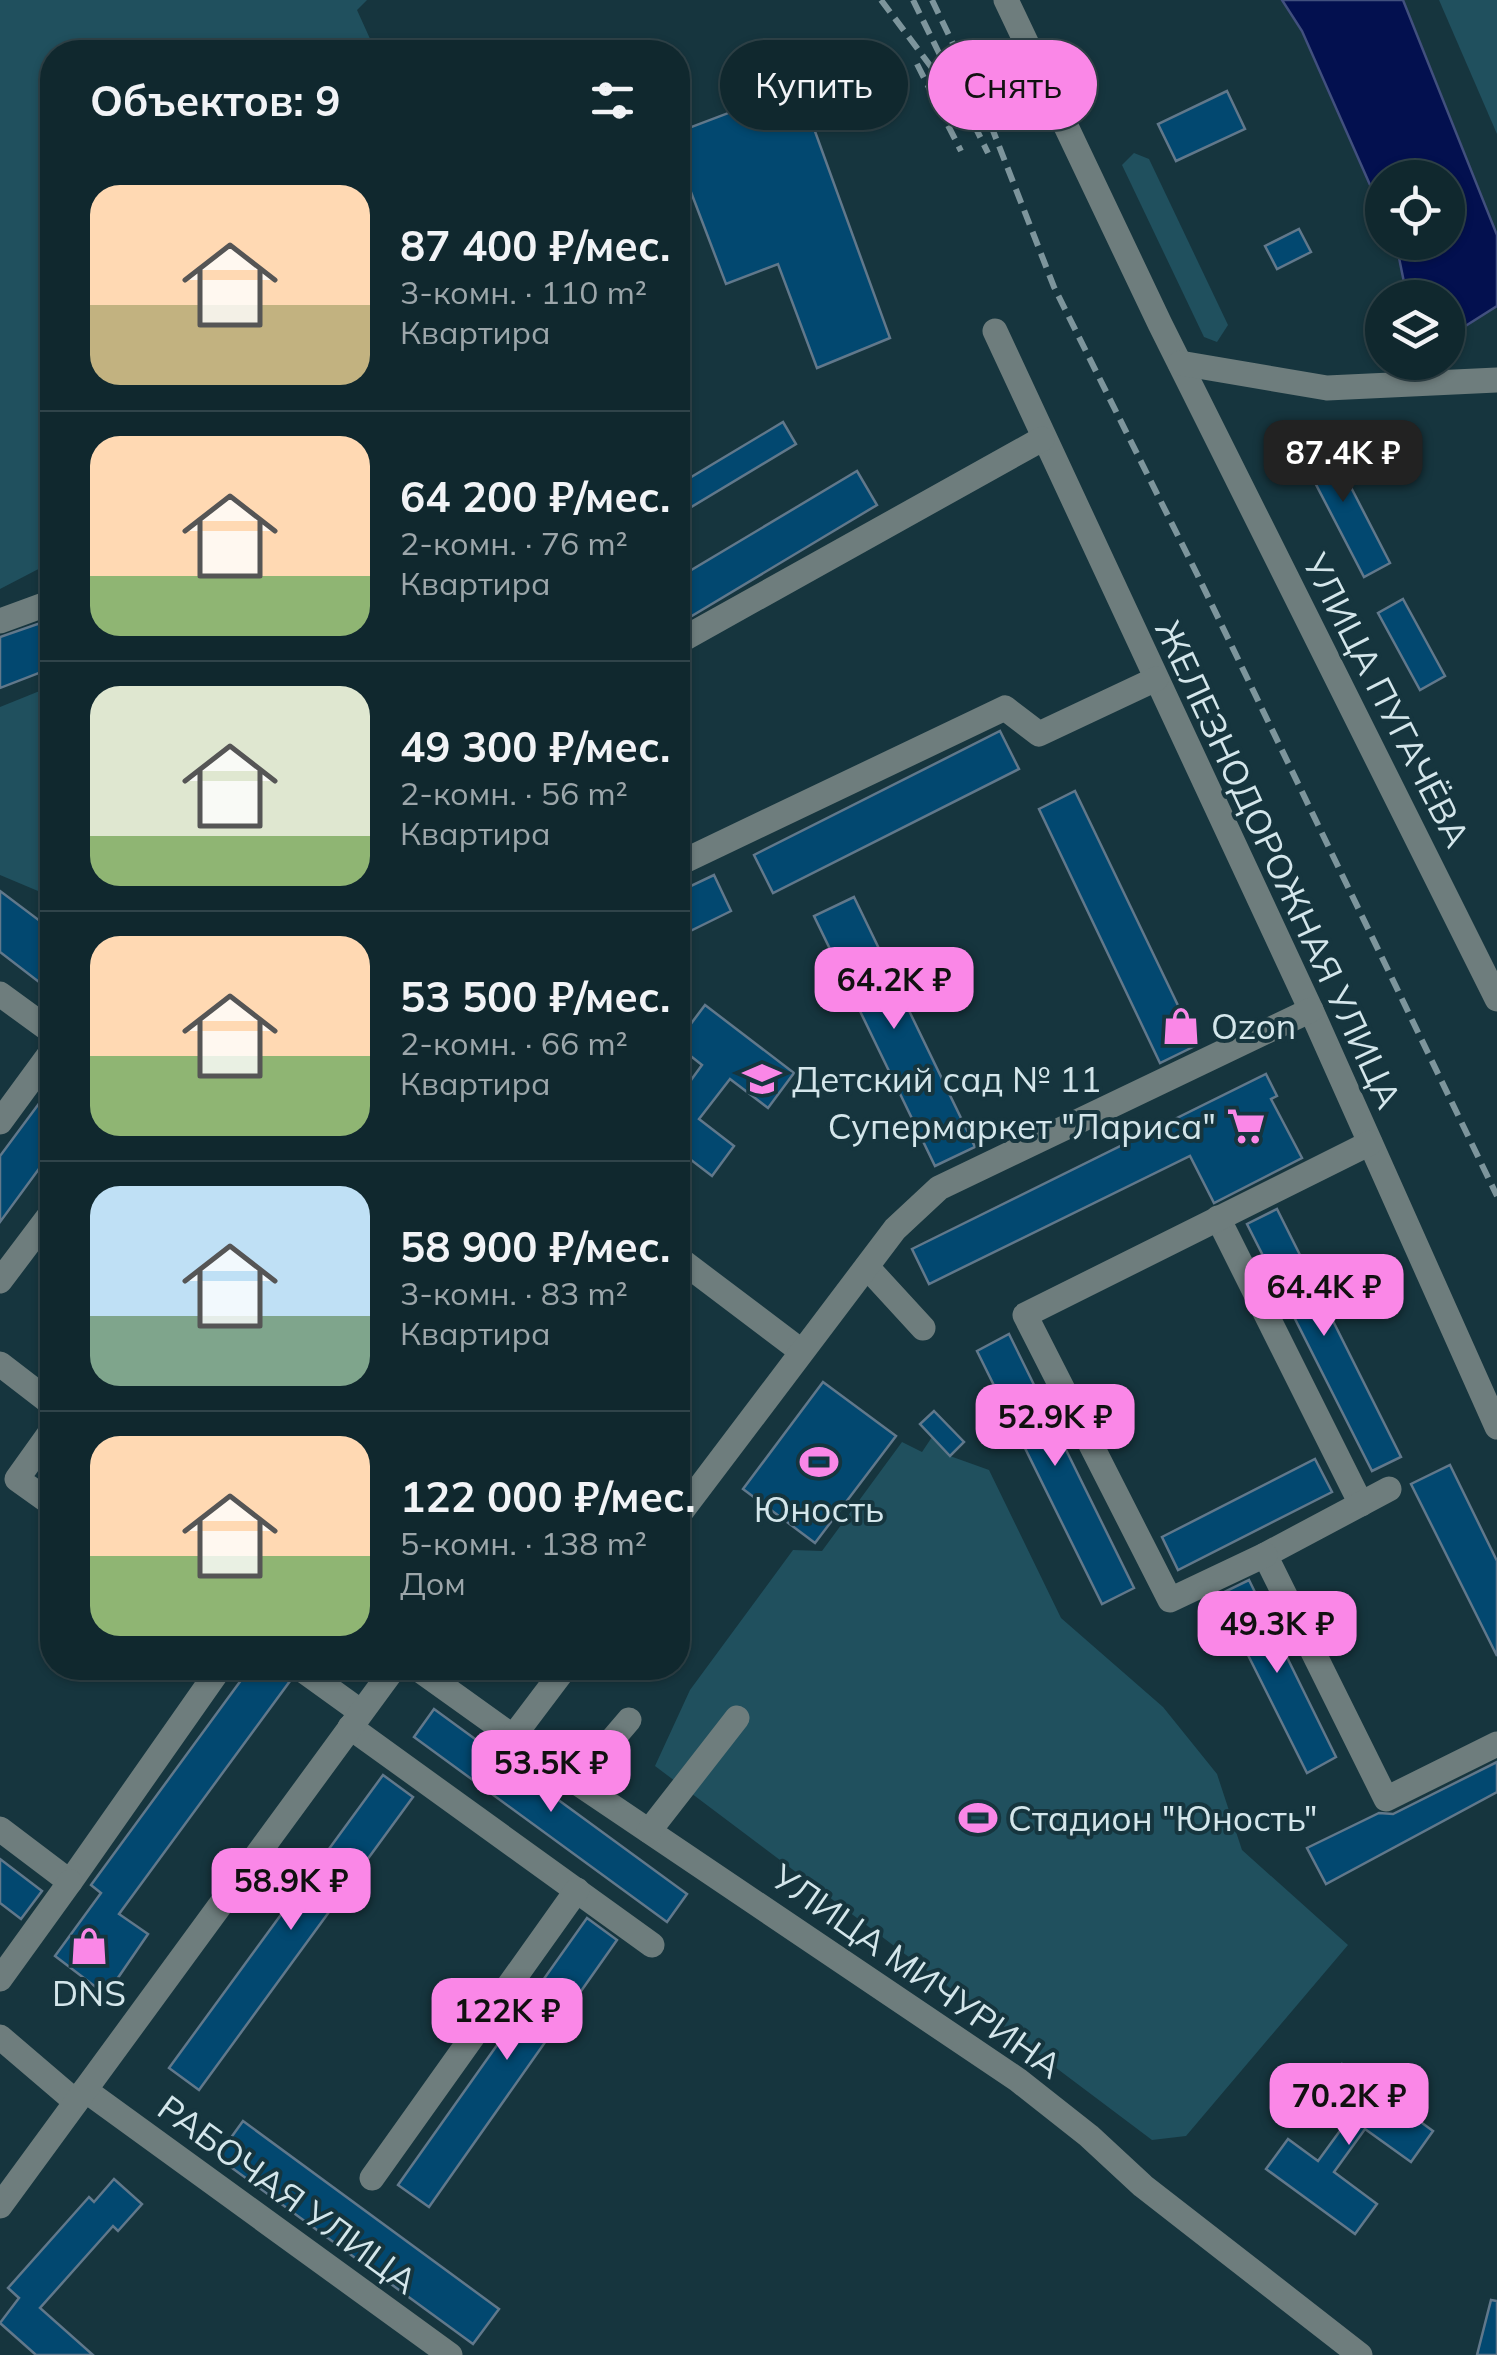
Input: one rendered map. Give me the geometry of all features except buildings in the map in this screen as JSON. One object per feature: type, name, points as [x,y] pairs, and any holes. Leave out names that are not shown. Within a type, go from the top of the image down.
[{"type":"street","name":"УЛИЦА ПУГАЧЁВА","points":[[1006,0],[1180,363],[1497,999]]},
{"type":"street","name":"ЖЕЛЕЗНОДОРОЖНАЯ УЛИЦА","points":[[995,331],[1311,1010],[1497,1428]]},
{"type":"street","points":[[1180,363],[1327,388],[1497,380]]},
{"type":"street","points":[[690,635],[1042,439]]},
{"type":"street","points":[[0,621],[40,606]]},
{"type":"street","points":[[690,858],[1005,708],[1039,734],[1156,680]]},
{"type":"street","points":[[0,994],[40,1023]]},
{"type":"street","points":[[690,1500],[895,1229],[940,1188],[1311,1010]]},
{"type":"street","points":[[0,1122],[40,1067]]},
{"type":"street","points":[[1370,1143],[1025,1315],[1170,1600],[1264,1556],[1389,1489]]},
{"type":"street","points":[[1218,1218],[1362,1504]]},
{"type":"street","points":[[0,1281],[40,1228]]},
{"type":"street","points":[[867,1266],[922,1328]]},
{"type":"street","points":[[690,1267],[801,1351]]},
{"type":"street","points":[[0,1364],[40,1395]]},
{"type":"street","points":[[40,1446],[17,1478],[40,1495]]},
{"type":"street","points":[[1264,1556],[1386,1799],[1497,1744]]},
{"type":"street","points":[[0,1978],[212,1680]]},
{"type":"street","points":[[313,1680],[356,1720],[652,1945]]},
{"type":"street","points":[[0,2206],[385,1680]]},
{"type":"street","name":"УЛИЦА МИЧУРИНА","points":[[434,1680],[576,1782],[1018,2080],[1089,2136],[1143,2186],[1360,2355]]},
{"type":"street","points":[[512,1737],[555,1680]]},
{"type":"street","points":[[649,1831],[736,1718]]},
{"type":"street","points":[[576,1782],[628,1720]]},
{"type":"street","points":[[0,1829],[70,1882]]},
{"type":"street","points":[[372,2178],[577,1890]]},
{"type":"street","name":"РАБОЧАЯ УЛИЦА","points":[[0,2038],[450,2355]]},
{"type":"shaded area","points":[[0,0],[367,0],[357,10],[371,40],[40,40],[40,568],[0,589]]},
{"type":"shaded area","points":[[1282,0],[1403,0],[1497,235],[1497,306],[1465,326],[1465,280],[1404,280],[1399,260],[1465,260],[1465,160],[1365,160],[1365,174],[1302,31]]},
{"type":"shaded area","points":[[1439,0],[1497,0],[1497,134]]},
{"type":"shaded area","points":[[1134,153],[1149,159],[1228,325],[1217,342],[1204,337],[1122,165]]},
{"type":"shaded area","points":[[40,691],[40,891],[0,875],[0,707]]},
{"type":"shaded area","name":"Стадион \"Юность\"","points":[[932,1437],[950,1456],[989,1470],[1061,1618],[1163,1707],[1217,1774],[1242,1850],[1348,1945],[1186,2136],[1152,2140],[655,1766],[690,1690],[793,1550],[822,1551],[902,1442],[922,1452]]},
{"type":"railway","points":[[881,0],[928,63]]},
{"type":"railway","points":[[913,0],[988,153]]},
{"type":"railway","points":[[932,0],[985,110],[1054,287],[1497,1196]]},
{"type":"railway","points":[[917,64],[961,151]]},
{"type":"place","name":"Ozon","points":[[1181,1026]]},
{"type":"place","name":"Детский сад № 11","points":[[762,1079]]},
{"type":"place","name":"Супермаркет \"Лариса\"","points":[[1246,1126]]},
{"type":"place","name":"Юность","points":[[819,1462]]},
{"type":"place","name":"Стадион \"Юность\"","points":[[978,1818]]},
{"type":"place","name":"DNS","points":[[89,1946]]}]
